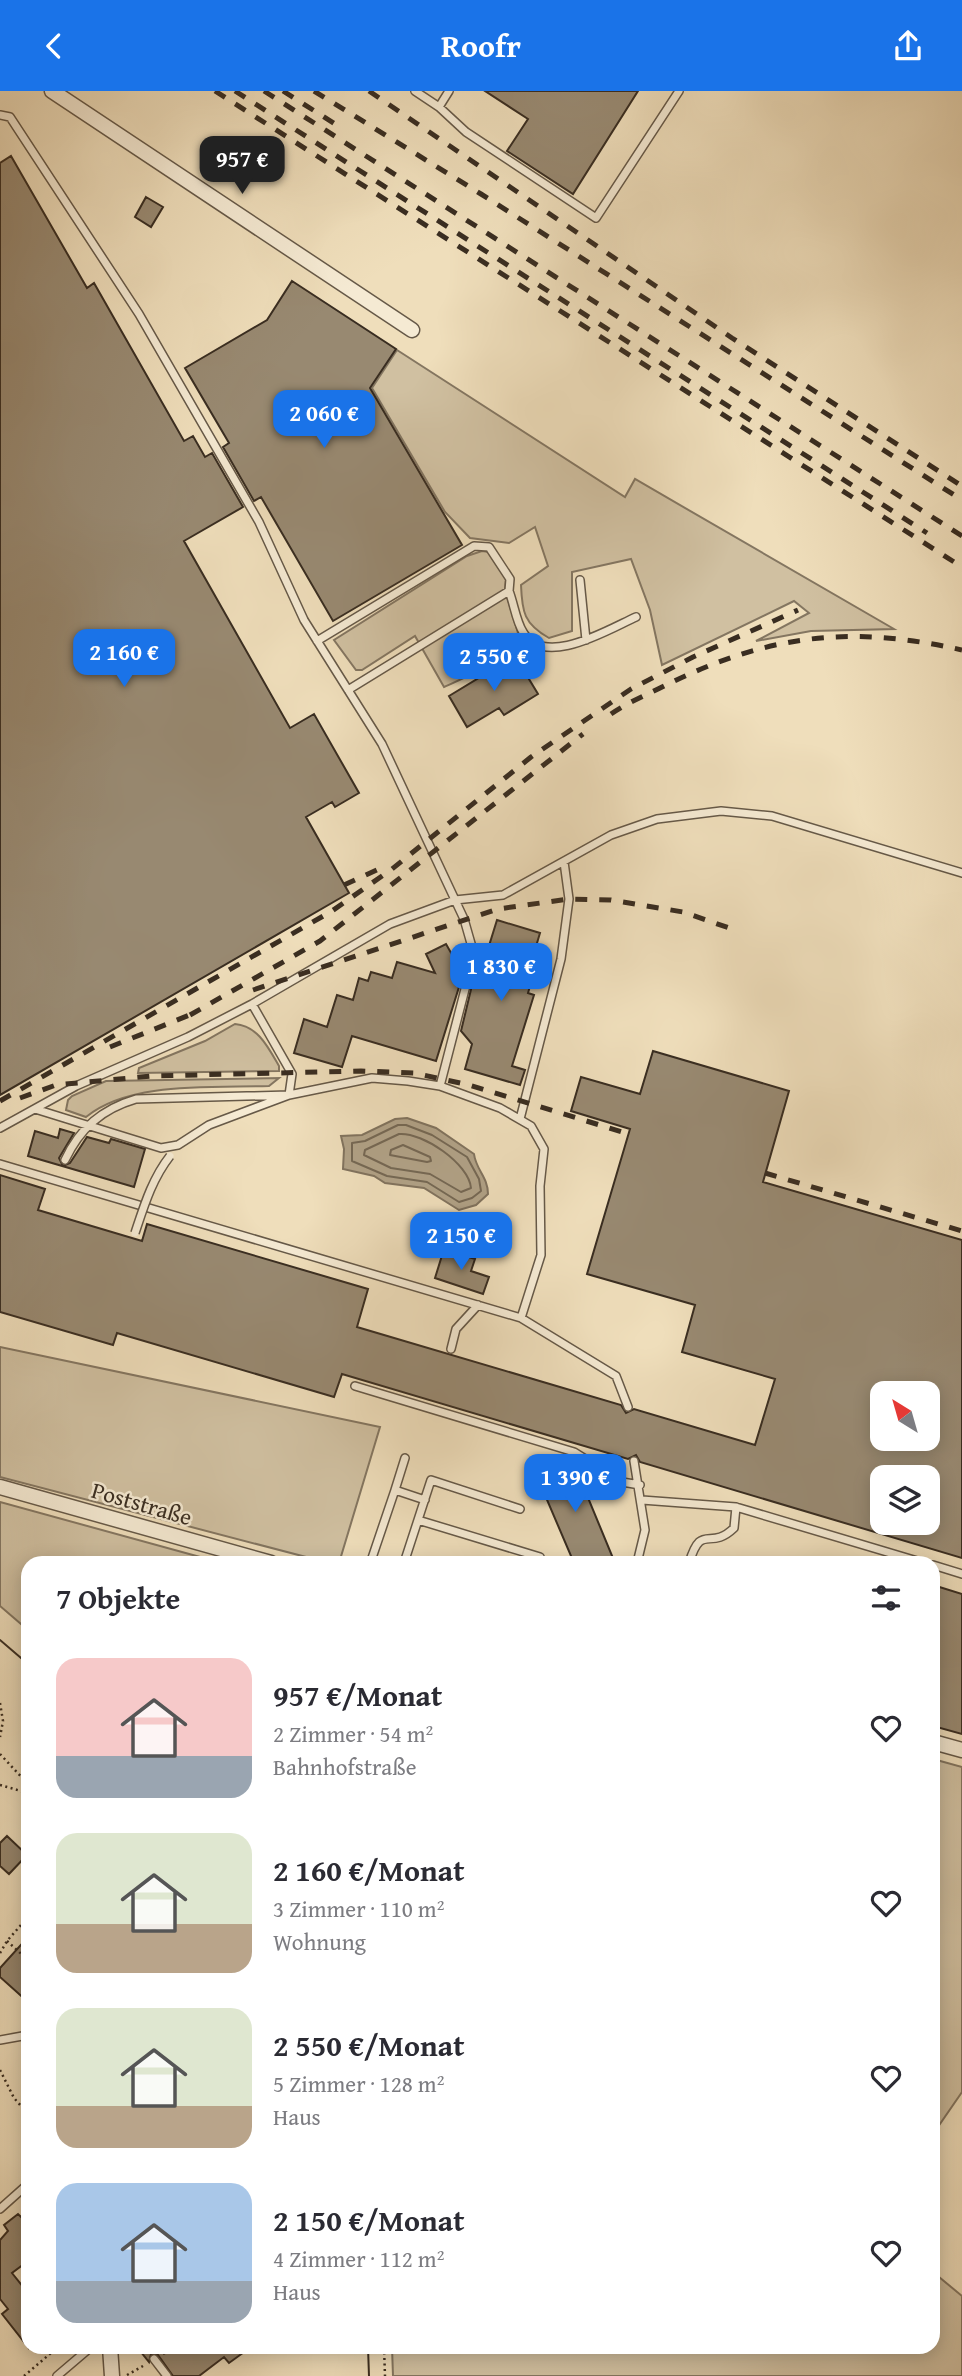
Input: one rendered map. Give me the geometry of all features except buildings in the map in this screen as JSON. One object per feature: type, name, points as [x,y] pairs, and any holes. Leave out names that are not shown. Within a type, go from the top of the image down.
[{"type":"street","points":[[52,91],[412,330]]},
{"type":"street","name":"Poststraße","points":[[0,1487],[246,1556]]},
{"type":"street","points":[[940,1744],[962,1749]]},
{"type":"street","points":[[110,2354],[112,2376]]},
{"type":"lane","points":[[415,91],[439,107],[466,132],[596,218],[679,91]]},
{"type":"lane","points":[[439,107],[449,91]]},
{"type":"lane","points":[[0,115],[10,117],[139,314],[259,522],[304,620],[382,744],[455,900],[469,933],[472,947],[471,966],[440,1086]]},
{"type":"lane","points":[[317,641],[474,546],[489,547],[510,579],[509,591],[523,633],[536,645],[559,649],[636,617]]},
{"type":"lane","points":[[580,580],[586,640]]},
{"type":"lane","points":[[348,690],[509,591]]},
{"type":"lane","points":[[0,1128],[76,1086],[188,1037],[252,1004],[390,924],[455,900],[503,895],[611,835],[657,819],[721,811],[772,816],[962,873]]},
{"type":"lane","points":[[520,1119],[561,959],[569,899],[564,862]]},
{"type":"lane","points":[[252,1004],[292,1074],[289,1095]]},
{"type":"lane","points":[[135,1234],[149,1191],[170,1156],[178,1145],[209,1125],[289,1095],[372,1078],[440,1086],[500,1108],[520,1119],[531,1126],[544,1149],[540,1186],[541,1255],[521,1318]]},
{"type":"lane","points":[[65,1160],[79,1134],[115,1105],[136,1099],[289,1095]]},
{"type":"lane","points":[[35,1109],[161,1148],[178,1145]]},
{"type":"lane","points":[[0,1164],[521,1318],[616,1376],[628,1407]]},
{"type":"lane","points":[[451,1349],[456,1329],[478,1305]]},
{"type":"lane","points":[[355,1386],[574,1452],[622,1482],[640,1485]]},
{"type":"lane","points":[[373,1556],[405,1458]]},
{"type":"lane","points":[[634,1461],[640,1485],[645,1530],[639,1556]]},
{"type":"lane","points":[[406,1556],[431,1480],[520,1509]]},
{"type":"lane","points":[[395,1490],[425,1500]]},
{"type":"lane","points":[[642,1500],[736,1507],[900,1556]]},
{"type":"lane","points":[[691,1556],[695,1543],[700,1539],[719,1539],[734,1528],[736,1507]]},
{"type":"lane","points":[[418,1520],[537,1556]]},
{"type":"lane","points":[[940,1567],[962,1574]]},
{"type":"lane","points":[[0,2041],[21,2036]]},
{"type":"lane","points":[[0,2209],[21,2190]]},
{"type":"lane","points":[[57,2376],[82,2354]]},
{"type":"lane","points":[[154,2359],[167,2376]]},
{"type":"path","points":[[0,1703],[3,1721],[0,1737]]},
{"type":"path","points":[[0,1754],[21,1776]]},
{"type":"path","points":[[0,1785],[21,1791]]},
{"type":"path","points":[[0,1953],[21,1925]]},
{"type":"path","points":[[7,1941],[21,1954]]},
{"type":"path","points":[[0,2070],[13,2098],[21,2107]]},
{"type":"path","points":[[24,2376],[50,2354]]},
{"type":"path","points":[[384,2354],[386,2376]]},
{"type":"shaded area","points":[[397,350],[625,497],[635,479],[894,629],[811,631],[756,641],[809,613],[794,601],[662,665],[650,610],[631,559],[572,572],[572,631],[549,638],[529,622],[522,603],[521,585],[548,566],[535,527],[509,543],[470,538],[445,512],[372,388]]},
{"type":"shaded area","points":[[482,551],[489,552],[506,578],[505,590],[518,633],[505,652],[487,666],[444,687],[415,636],[362,670],[356,670],[334,640],[467,556]]},
{"type":"shaded area","points":[[235,1024],[250,1029],[262,1039],[279,1066],[279,1071],[138,1073],[139,1068],[205,1041]]},
{"type":"shaded area","points":[[279,1078],[269,1086],[198,1087],[148,1092],[104,1105],[86,1117],[66,1110],[68,1100],[72,1096],[106,1081]]},
{"type":"shaded area","points":[[0,1347],[380,1427],[341,1556],[302,1556],[0,1477]]},
{"type":"shaded area","points":[[0,1502],[197,1556],[21,1556],[21,1624],[0,1606]]},
{"type":"shaded area","points":[[940,1761],[962,1767],[962,2092],[940,2124]]},
{"type":"shaded area","points":[[940,2278],[962,2296],[962,2376],[393,2376],[392,2354],[940,2354]]},
{"type":"water","points":[[407,1118],[436,1128],[474,1154],[488,1194],[476,1205],[459,1210],[424,1188],[385,1183],[374,1176],[343,1169],[344,1149],[341,1136],[362,1135],[395,1119]]},
{"type":"tram line","points":[[0,1640],[21,1658]]},
{"type":"tram line","points":[[368,2354],[369,2376]]},
{"type":"railway","points":[[215,91],[962,567]]},
{"type":"railway","points":[[235,91],[927,533]]},
{"type":"railway","points":[[264,91],[962,536]]},
{"type":"railway","points":[[283,91],[343,129]]},
{"type":"railway","points":[[314,91],[962,500]]},
{"type":"railway","points":[[369,91],[732,338],[962,486]]},
{"type":"railway","points":[[0,1101],[332,911],[392,869],[531,757],[631,689],[693,657],[798,610]]},
{"type":"railway","points":[[611,714],[706,667],[777,645],[847,637],[922,642],[962,650]]},
{"type":"railway","points":[[190,1015],[320,941],[583,734]]},
{"type":"railway","points":[[344,885],[381,868]]},
{"type":"railway","points":[[253,990],[498,909],[569,899],[611,900],[683,912],[735,930]]},
{"type":"railway","points":[[110,1047],[197,1012]]},
{"type":"railway","points":[[20,1098],[56,1085],[151,1076],[361,1071],[414,1073],[469,1085],[629,1134]]},
{"type":"railway","points":[[765,1173],[962,1231]]}]
